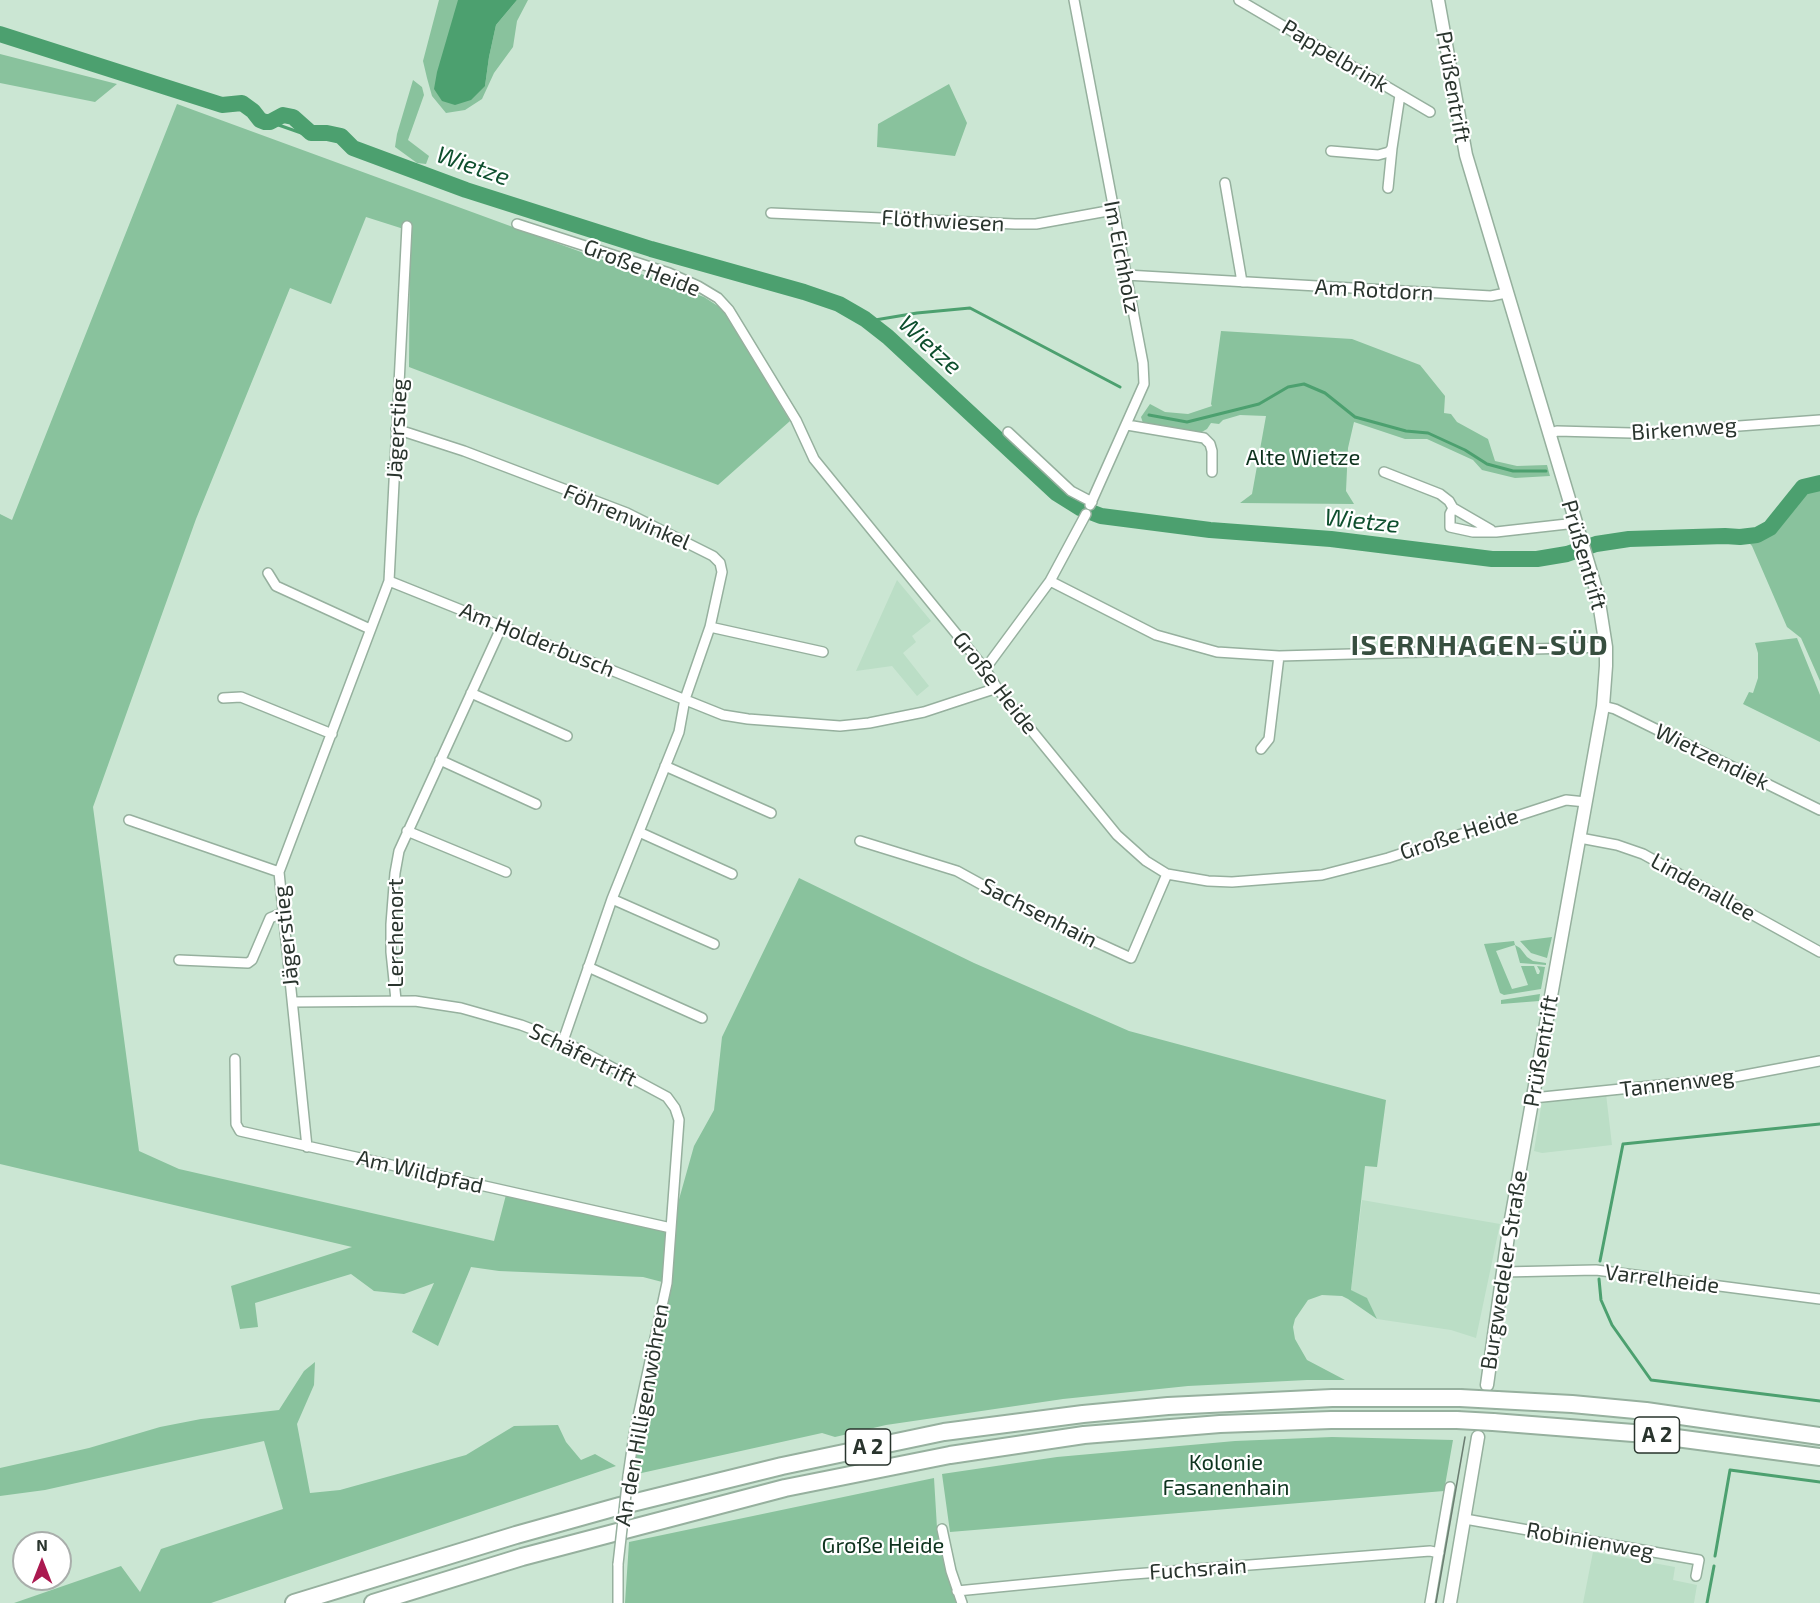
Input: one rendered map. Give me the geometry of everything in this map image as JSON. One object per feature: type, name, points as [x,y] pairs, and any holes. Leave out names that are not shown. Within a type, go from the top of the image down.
[{"type":"highway","name":"A 2","points":[[294,1603],[516,1534],[782,1466],[944,1432],[1083,1414],[1190,1404],[1332,1398],[1460,1398],[1572,1404],[1646,1411],[1820,1436]]},
{"type":"highway","name":"A 2","points":[[373,1603],[522,1557],[785,1488],[950,1455],[1084,1435],[1220,1424],[1331,1419],[1457,1420],[1646,1434],[1820,1457]]},
{"type":"main road","name":"Prüßentrift","points":[[1438,0],[1466,155],[1600,606],[1606,647],[1603,706],[1522,1156]]},
{"type":"main road","name":"Burgwedeler Straße","points":[[1487,1385],[1522,1156]]},
{"type":"main road","points":[[1450,1603],[1478,1437]]},
{"type":"street","name":"Im Eichholz","points":[[985,669],[1050,581],[1089,507],[1144,384],[1143,363],[1074,0]]},
{"type":"street","name":"Pappelbrink","points":[[1239,0],[1430,112]]},
{"type":"street","name":"Pappelbrink","points":[[1388,188],[1400,95]]},
{"type":"street","points":[[1331,151],[1385,155],[1392,148]]},
{"type":"street","points":[[1225,183],[1242,282]]},
{"type":"street","name":"Flöthwiesen","points":[[771,213],[1035,224],[1113,210]]},
{"type":"street","name":"Große Heide","points":[[517,224],[669,273],[718,298],[729,310],[796,420],[814,459],[1117,835],[1146,861],[1167,874],[1208,881],[1232,882],[1322,875],[1388,858],[1566,800],[1586,802]]},
{"type":"street","name":"Jägerstieg","points":[[307,1147],[279,872],[389,581],[407,226]]},
{"type":"street","name":"Am Rotdorn","points":[[1126,275],[1491,296],[1506,293]]},
{"type":"street","name":"Birkenweg","points":[[1548,434],[1557,431],[1668,434],[1820,420]]},
{"type":"street","points":[[1126,425],[1204,438],[1210,444],[1212,451],[1212,472]]},
{"type":"street","name":"Föhrenwinkel","points":[[396,429],[627,513],[713,556],[720,563],[722,572],[710,627],[686,699],[679,732],[612,899],[563,1041]]},
{"type":"street","points":[[1008,432],[1089,507]]},
{"type":"street","points":[[1384,472],[1440,494],[1449,501],[1453,508],[1475,523],[1496,532]]},
{"type":"street","points":[[1453,508],[1450,514],[1450,527],[1473,532],[1496,532],[1576,523]]},
{"type":"street","points":[[268,573],[276,586],[370,629]]},
{"type":"street","name":"Am Holderbusch","points":[[389,581],[723,714],[748,719],[840,726],[897,719],[997,688]]},
{"type":"street","points":[[1050,581],[1127,622],[1177,642],[1217,652],[1279,656],[1606,647]]},
{"type":"street","name":"Lerchenort","points":[[396,1000],[391,952],[392,896],[399,851],[502,626]]},
{"type":"street","points":[[710,627],[822,652]]},
{"type":"street","points":[[1261,749],[1269,739],[1279,656]]},
{"type":"street","points":[[471,693],[567,736]]},
{"type":"street","points":[[223,698],[241,697],[332,734]]},
{"type":"street","name":"Wietzendiek","points":[[1603,706],[1615,709],[1820,810]]},
{"type":"street","points":[[440,760],[536,804]]},
{"type":"street","points":[[665,766],[771,813]]},
{"type":"street","points":[[129,820],[279,872]]},
{"type":"street","points":[[407,831],[506,872]]},
{"type":"street","points":[[639,832],[732,874]]},
{"type":"street","name":"Lindenallee","points":[[1580,838],[1617,845],[1643,854],[1820,952]]},
{"type":"street","name":"Sachsenhain","points":[[860,841],[957,871],[1037,915],[1131,958],[1167,874]]},
{"type":"street","points":[[612,899],[714,944]]},
{"type":"street","points":[[179,960],[248,963],[252,960],[270,918],[282,913]]},
{"type":"street","points":[[588,968],[702,1018]]},
{"type":"street","name":"Schäfertrift","points":[[293,1002],[416,1000],[461,1008],[521,1025],[563,1041],[667,1097],[675,1108],[679,1120],[671,1228]]},
{"type":"street","name":"Am Wildpfad","points":[[235,1059],[236,1124],[240,1131],[671,1228]]},
{"type":"street","name":"Tannenweg","points":[[1533,1098],[1729,1078],[1820,1061]]},
{"type":"street","name":"An den Hilligenwöhren","points":[[618,1603],[618,1564],[628,1476],[634,1435],[667,1283],[671,1228]]},
{"type":"street","name":"Varrelheide","points":[[1503,1272],[1596,1270],[1820,1299]]},
{"type":"street","points":[[1430,1603],[1450,1487]]},
{"type":"street","name":"Robinienweg","points":[[1465,1519],[1699,1560],[1696,1576]]},
{"type":"street","points":[[942,1529],[962,1603]]},
{"type":"street","name":"Fuchsrain","points":[[957,1591],[1120,1575],[1430,1551],[1439,1553]]},
{"type":"shaded area","points":[[458,0],[517,0],[496,25],[485,86],[471,100],[455,105],[442,101],[434,89]]},
{"type":"shaded area","points":[[897,580],[931,621],[912,636],[916,642],[903,653],[929,686],[917,696],[892,666],[856,671]]},
{"type":"shaded area","points":[[1606,1094],[1612,1145],[1542,1153],[1534,1151],[1542,1101]]},
{"type":"shaded area","points":[[1362,1200],[1500,1224],[1476,1338],[1451,1330],[1377,1319],[1367,1299],[1351,1290]]},
{"type":"shaded area","points":[[1593,1552],[1675,1567],[1673,1580],[1697,1585],[1694,1603],[1583,1603]]},
{"type":"green space","points":[[439,0],[458,0],[485,86],[496,25],[517,0],[528,0],[517,21],[513,47],[494,73],[482,99],[465,110],[446,113],[432,96],[423,61]]},
{"type":"green space","points":[[0,54],[117,84],[95,102],[0,83]]},
{"type":"green space","points":[[413,80],[422,87],[424,95],[408,140],[429,156],[426,164],[417,163],[395,147]]},
{"type":"green space","points":[[949,84],[967,123],[955,156],[877,147],[878,124]]},
{"type":"green space","points":[[177,104],[704,297],[724,310],[790,421],[718,485],[409,367],[410,231],[366,217],[331,304],[290,288],[196,519],[93,807],[139,1151],[179,1169],[494,1241],[507,1191],[671,1228],[694,1146],[714,1110],[722,1037],[799,878],[974,963],[1129,1031],[1386,1100],[1377,1167],[1365,1166],[1351,1290],[1367,1298],[1377,1319],[1342,1296],[1322,1295],[1308,1300],[1295,1319],[1293,1327],[1295,1339],[1307,1360],[1345,1380],[1188,1386],[1063,1399],[886,1425],[835,1437],[822,1433],[628,1476],[666,1283],[643,1277],[499,1271],[471,1267],[438,1346],[412,1332],[434,1283],[404,1294],[374,1291],[351,1274],[255,1303],[258,1327],[240,1329],[231,1286],[352,1247],[0,1164],[0,514],[12,520]]},
{"type":"green space","points":[[1221,331],[1352,339],[1420,365],[1445,396],[1444,413],[1451,414],[1457,422],[1488,439],[1495,461],[1517,466],[1547,465],[1550,476],[1515,478],[1482,470],[1473,460],[1427,439],[1405,439],[1354,422],[1348,448],[1346,491],[1354,504],[1240,503],[1252,494],[1266,416],[1240,415],[1223,420],[1219,424],[1211,423],[1200,433],[1143,423],[1141,417],[1150,404],[1165,412],[1188,414],[1212,406]]},
{"type":"green space","points":[[1820,481],[1820,681],[1801,638],[1787,627],[1752,546],[1741,534],[1756,532],[1769,526],[1802,484]]},
{"type":"green space","points":[[1797,638],[1820,695],[1820,742],[1743,704],[1749,692],[1753,693],[1758,678],[1758,653],[1755,643]]},
{"type":"green space","points":[[1552,937],[1547,958],[1531,953],[1520,941]]},
{"type":"green space","points":[[1514,941],[1515,945],[1496,951],[1512,989],[1528,985],[1521,966],[1534,966],[1539,974],[1537,966],[1545,967],[1541,989],[1504,995],[1500,993],[1484,944]]},
{"type":"green space","points":[[1515,945],[1533,961],[1546,963],[1546,965],[1520,963]]},
{"type":"green space","points":[[1540,994],[1539,1001],[1501,1004],[1501,1000]]},
{"type":"green space","points":[[315,1362],[314,1385],[297,1424],[310,1493],[340,1490],[466,1455],[514,1426],[558,1425],[566,1442],[581,1460],[595,1454],[616,1466],[211,1603],[14,1603],[49,1591],[72,1591],[72,1583],[121,1566],[140,1592],[161,1549],[283,1509],[264,1441],[45,1490],[0,1496],[0,1468],[89,1448],[160,1427],[201,1419],[279,1410],[304,1371]]},
{"type":"green space","name":"Kolonie Fasanenhain","points":[[1332,1437],[1453,1440],[1444,1491],[950,1532],[942,1474],[1057,1457],[1235,1441]]},
{"type":"green space","name":"Große Heide","points":[[934,1478],[937,1528],[957,1603],[625,1603],[629,1542]]},
{"type":"waterway","name":"Wietze","points":[[0,34],[222,105],[242,103],[265,122],[270,122],[283,115],[293,117],[311,133],[341,136],[353,148],[466,190],[651,249],[839,304],[865,319],[888,337],[1056,493],[1080,508],[1101,516],[1210,530],[1331,539],[1492,559],[1537,559],[1567,554],[1596,544],[1629,539],[1757,535],[1770,528],[1803,487],[1820,483]]},
{"type":"waterway","points":[[270,122],[307,135]]},
{"type":"waterway","name":"Alte Wietze","points":[[869,321],[917,313],[970,308],[1120,387]]},
{"type":"waterway","name":"Alte Wietze","points":[[1149,415],[1187,422],[1259,404],[1288,387],[1304,384],[1325,393],[1355,417],[1406,431],[1428,433],[1465,450],[1487,464],[1513,471],[1546,471]]},
{"type":"waterway","points":[[1600,1261],[1623,1144],[1820,1124]]},
{"type":"waterway","points":[[1599,1279],[1601,1300],[1612,1325],[1651,1380],[1820,1401]]},
{"type":"waterway","points":[[1715,1556],[1730,1470],[1820,1482]]},
{"type":"waterway","points":[[1707,1603],[1714,1566]]},
{"type":"tram line","points":[[1436,1603],[1465,1437]]},
{"type":"district","name":"ISERNHAGEN-SÜD","points":[[1480,646]]}]
